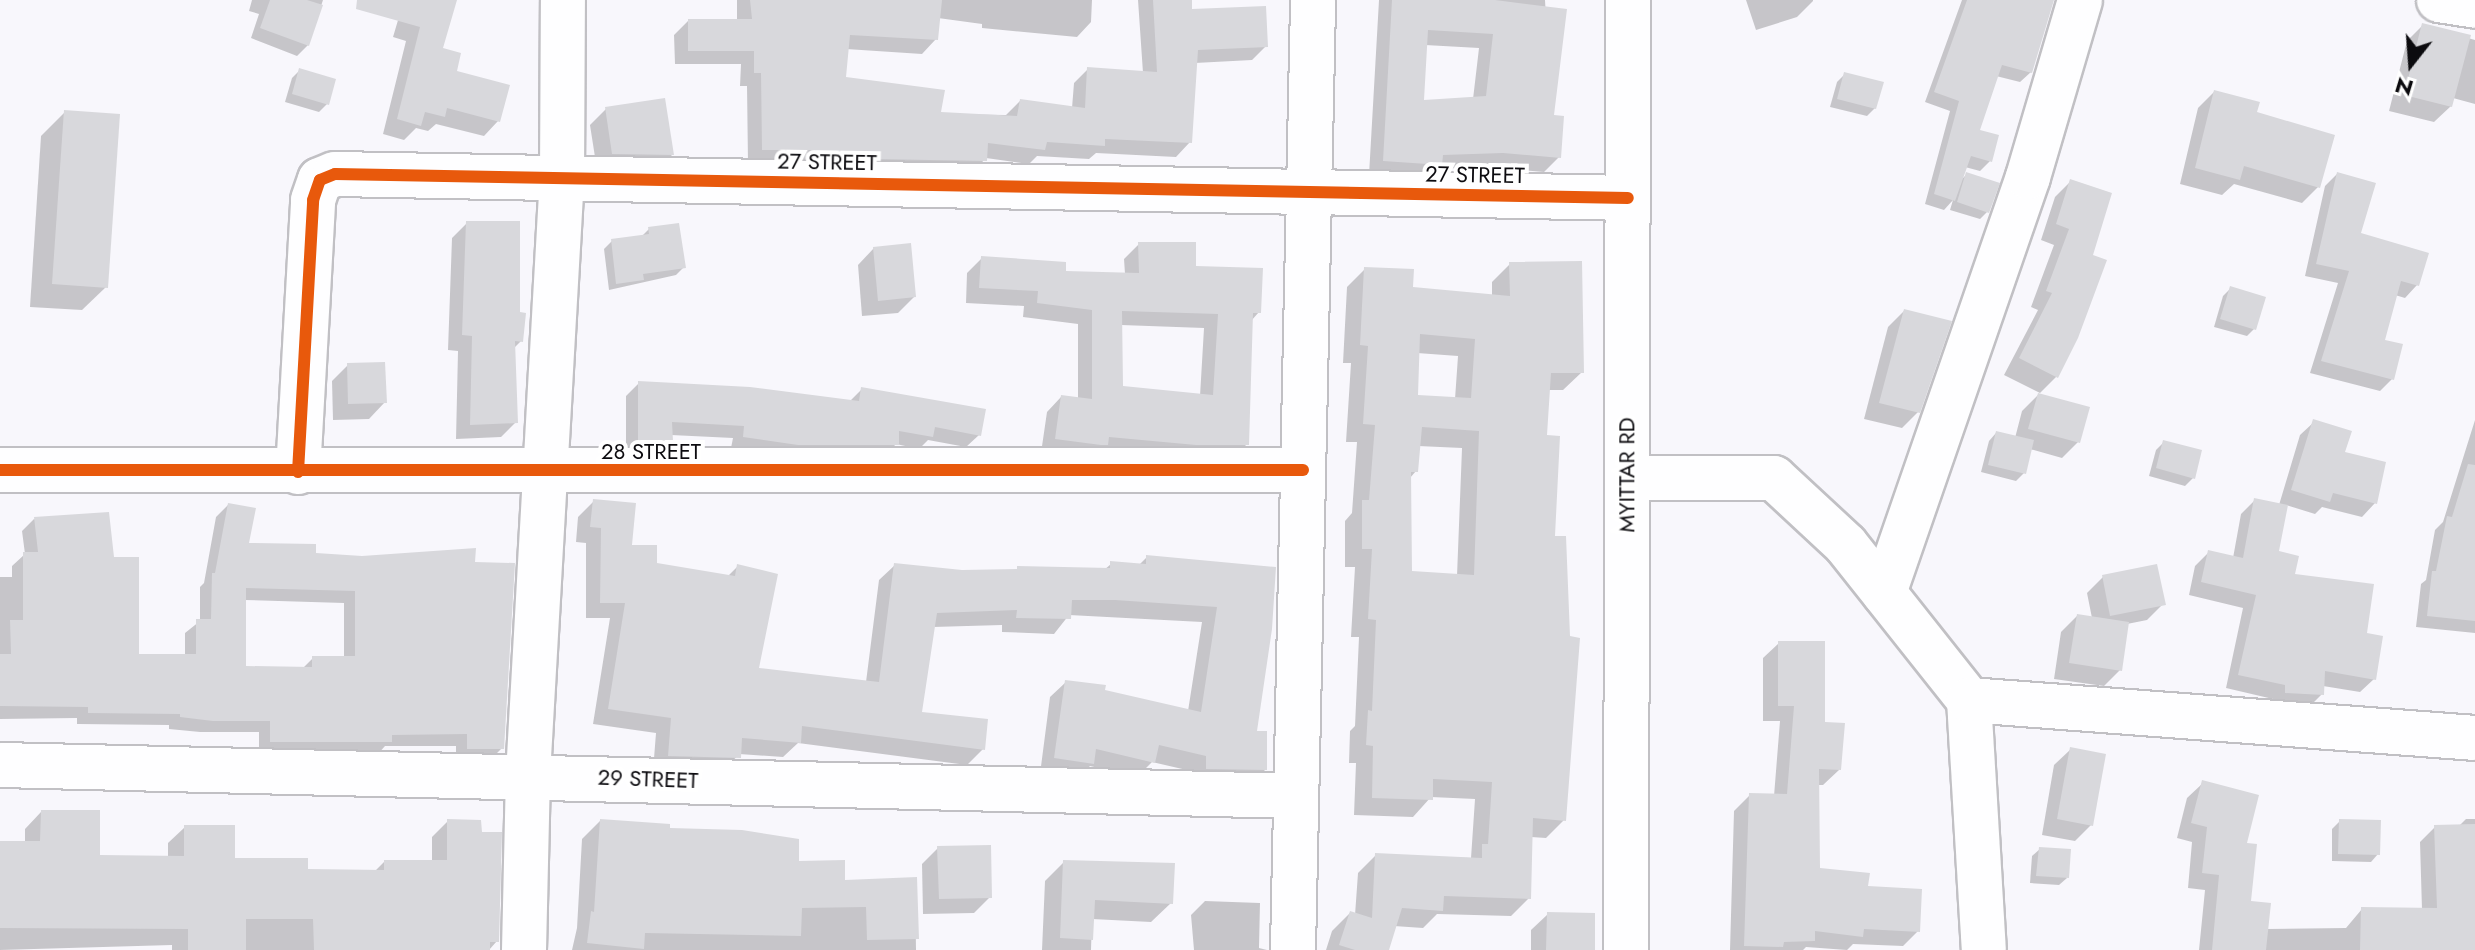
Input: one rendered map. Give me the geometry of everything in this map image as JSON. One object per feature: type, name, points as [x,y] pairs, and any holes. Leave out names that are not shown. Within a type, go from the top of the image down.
[{"type":"street","points":[[524,950],[528,775],[562,177],[563,0]]},
{"type":"street","points":[[1293,950],[1313,0]]},
{"type":"street","name":"MYITTAR RD","points":[[1626,950],[1628,0]]},
{"type":"street","points":[[1884,593],[2028,177],[2080,0]]},
{"type":"street","points":[[2439,0],[2475,6]]},
{"type":"street","name":"27 STREET","points":[[298,472],[313,200],[320,180],[335,174],[1628,198]]},
{"type":"street","name":"28 STREET","points":[[0,470],[1303,470]]},
{"type":"street","points":[[1627,478],[1774,478],[1846,545],[1969,700],[1984,950]]},
{"type":"street","points":[[1969,700],[2475,738]]},
{"type":"street","name":"29 STREET","points":[[0,765],[528,775],[1296,796]]},
{"type":"building","points":[[270,0],[307,0],[323,5],[309,46],[260,28]]},
{"type":"building","points":[[357,0],[457,0],[443,48],[461,53],[457,71],[510,85],[500,122],[447,108],[445,117],[425,112],[421,126],[397,119],[420,27],[356,9]]},
{"type":"building","points":[[750,0],[942,0],[938,40],[850,35],[846,77],[945,90],[941,112],[1017,116],[1020,99],[1085,108],[1087,67],[1157,72],[1153,0],[1192,0],[1192,9],[1266,6],[1268,47],[1198,50],[1192,143],[1105,139],[1105,146],[1047,142],[1045,150],[988,143],[987,161],[814,158],[814,150],[762,150],[761,73],[754,73],[754,51],[688,51],[688,19],[752,19]]},
{"type":"building","points":[[1392,0],[1495,0],[1567,9],[1554,115],[1564,116],[1561,158],[1503,153],[1443,155],[1442,165],[1383,161]],"holes":[[[1428,30],[1493,34],[1486,96],[1424,100]]]},
{"type":"building","points":[[1967,0],[2054,0],[2032,73],[2002,65],[1980,130],[1999,135],[1992,162],[1971,156],[1955,201],[1934,194],[1959,101],[1934,92]]},
{"type":"building","points":[[2422,23],[2471,35],[2452,107],[2404,95]]},
{"type":"building","points":[[299,68],[336,79],[329,105],[292,94]]},
{"type":"building","points":[[1844,72],[1884,82],[1876,109],[1837,99]]},
{"type":"building","points":[[2214,90],[2260,102],[2257,112],[2335,135],[2320,188],[2244,166],[2240,180],[2195,168]]},
{"type":"building","points":[[665,98],[674,155],[612,154],[605,107]]},
{"type":"building","points":[[64,110],[120,114],[108,288],[52,284]]},
{"type":"building","points":[[1966,172],[2000,183],[1989,213],[1957,202]]},
{"type":"building","points":[[2337,172],[2376,183],[2361,233],[2429,253],[2419,286],[2401,281],[2385,340],[2403,344],[2394,380],[2321,361],[2349,271],[2316,264]]},
{"type":"building","points":[[2070,179],[2112,193],[2093,255],[2107,260],[2078,338],[2058,378],[2019,358],[2052,293],[2046,291],[2069,229],[2056,224]]},
{"type":"building","points":[[466,221],[520,221],[520,312],[526,313],[523,342],[515,341],[518,423],[470,425],[472,336],[462,335]]},
{"type":"building","points":[[679,223],[686,268],[643,274],[644,280],[616,284],[611,239],[649,234],[648,227]]},
{"type":"building","points":[[1138,242],[1196,242],[1196,266],[1263,268],[1261,313],[1253,313],[1249,445],[1196,445],[1109,437],[1108,445],[1101,445],[1055,439],[1061,395],[1092,399],[1092,310],[1037,303],[1038,291],[979,288],[981,256],[1066,262],[1066,271],[1139,273]],"holes":[[[1122,311],[1218,314],[1213,395],[1123,386]]]},
{"type":"building","points":[[911,243],[916,297],[878,301],[873,247]]},
{"type":"building","points":[[1582,261],[1584,373],[1551,373],[1547,435],[1560,436],[1555,536],[1566,536],[1570,636],[1580,638],[1566,821],[1533,818],[1531,899],[1444,896],[1443,911],[1402,908],[1389,950],[1355,950],[1339,945],[1350,911],[1372,918],[1375,853],[1482,858],[1482,844],[1488,844],[1492,782],[1433,779],[1433,800],[1372,798],[1373,746],[1366,745],[1368,710],[1372,711],[1376,620],[1368,619],[1372,549],[1362,549],[1362,500],[1369,500],[1375,425],[1363,424],[1368,346],[1360,345],[1364,267],[1414,269],[1413,287],[1510,296],[1509,262]],"holes":[[[1420,334],[1475,339],[1471,398],[1418,395]],[[1422,427],[1479,431],[1474,575],[1412,571],[1411,472],[1418,472]]]},
{"type":"building","points":[[2230,286],[2266,297],[2256,330],[2220,319]]},
{"type":"building","points":[[1904,309],[1952,321],[1920,413],[1879,403]]},
{"type":"building","points":[[385,362],[387,403],[348,404],[347,363]]},
{"type":"building","points":[[638,381],[750,387],[859,401],[861,387],[986,409],[981,436],[935,427],[933,437],[899,431],[899,445],[798,445],[743,437],[744,426],[672,422],[673,441],[638,441]]},
{"type":"building","points":[[2038,393],[2090,407],[2080,443],[2028,429]]},
{"type":"building","points":[[2313,419],[2352,431],[2345,452],[2386,462],[2377,504],[2333,493],[2330,502],[2291,490]]},
{"type":"building","points":[[1996,431],[2034,440],[2026,474],[1988,465]]},
{"type":"building","points":[[2163,440],[2202,450],[2195,479],[2156,468]]},
{"type":"building","points":[[2468,464],[2475,465],[2475,621],[2427,616],[2432,571],[2436,571],[2447,516],[2452,517]]},
{"type":"building","points":[[2254,498],[2288,505],[2279,551],[2299,556],[2295,574],[2374,584],[2367,633],[2383,636],[2376,680],[2325,671],[2324,695],[2285,693],[2285,685],[2238,675],[2256,595],[2201,582],[2208,550],[2243,558]]},
{"type":"building","points":[[593,499],[636,503],[632,545],[657,545],[657,563],[735,576],[737,564],[778,574],[759,668],[879,682],[894,563],[962,570],[1017,569],[1017,566],[1110,568],[1110,561],[1146,564],[1146,555],[1276,567],[1272,629],[1257,731],[1267,731],[1267,770],[1206,769],[1206,756],[1159,745],[1155,763],[1096,749],[1094,764],[1054,758],[1065,680],[1106,685],[1105,690],[1201,712],[1217,607],[1115,600],[1072,600],[1071,619],[1016,618],[1017,610],[937,613],[922,712],[988,719],[985,750],[802,726],[801,743],[742,738],[741,758],[668,756],[671,718],[608,709],[625,603],[600,603],[601,528],[590,527]]},
{"type":"building","points":[[228,503],[256,508],[249,543],[316,544],[316,553],[362,556],[476,548],[475,562],[515,563],[504,749],[467,749],[467,734],[392,735],[392,742],[270,742],[270,721],[213,721],[180,717],[180,714],[88,713],[88,707],[0,706],[0,654],[11,654],[10,620],[23,620],[23,552],[38,552],[34,517],[109,512],[114,557],[139,557],[139,654],[196,654],[196,619],[211,619],[212,573],[215,573]],"holes":[[[246,588],[355,591],[355,656],[312,656],[312,667],[246,666]]]},
{"type":"building","points":[[2157,564],[2166,605],[2110,616],[2102,575]]},
{"type":"building","points":[[2077,614],[2129,622],[2122,671],[2069,663]]},
{"type":"building","points":[[1778,641],[1825,641],[1825,722],[1845,723],[1841,770],[1819,769],[1820,868],[1870,873],[1868,886],[1922,889],[1920,932],[1864,929],[1863,937],[1815,931],[1815,941],[1784,942],[1783,947],[1744,946],[1749,793],[1787,794],[1794,706],[1778,706]]},
{"type":"building","points":[[2070,747],[2106,754],[2093,826],[2057,819]]},
{"type":"building","points":[[2202,780],[2259,795],[2247,843],[2257,844],[2251,901],[2271,903],[2266,950],[2212,950],[2219,875],[2202,873],[2207,827],[2191,823]]},
{"type":"building","points":[[41,810],[100,810],[100,855],[184,856],[184,825],[235,825],[235,858],[308,858],[308,869],[384,870],[384,860],[447,860],[447,819],[481,820],[482,832],[502,832],[499,942],[490,942],[490,950],[314,950],[313,919],[246,919],[246,950],[188,950],[188,929],[0,928],[0,841],[40,841]]},
{"type":"building","points":[[600,819],[670,824],[670,828],[742,830],[799,839],[799,861],[845,860],[845,880],[917,877],[919,939],[867,940],[866,907],[802,908],[801,936],[645,933],[644,949],[587,943],[591,911],[594,912]]},
{"type":"building","points":[[2339,819],[2381,820],[2380,855],[2338,854]]},
{"type":"building","points":[[2475,824],[2475,950],[2360,950],[2361,907],[2437,908],[2434,825]]},
{"type":"building","points":[[991,845],[992,898],[939,899],[937,846]]},
{"type":"building","points":[[2039,847],[2071,849],[2069,878],[2036,876]]},
{"type":"building","points":[[1063,860],[1175,863],[1173,904],[1095,900],[1093,940],[1060,938]]},
{"type":"building","points":[[1547,912],[1595,913],[1595,950],[1546,950]]},
{"type":"cycle path","points":[[298,472],[313,200],[320,180],[335,174],[1628,198]]},
{"type":"cycle path","points":[[0,470],[1303,470]]}]
